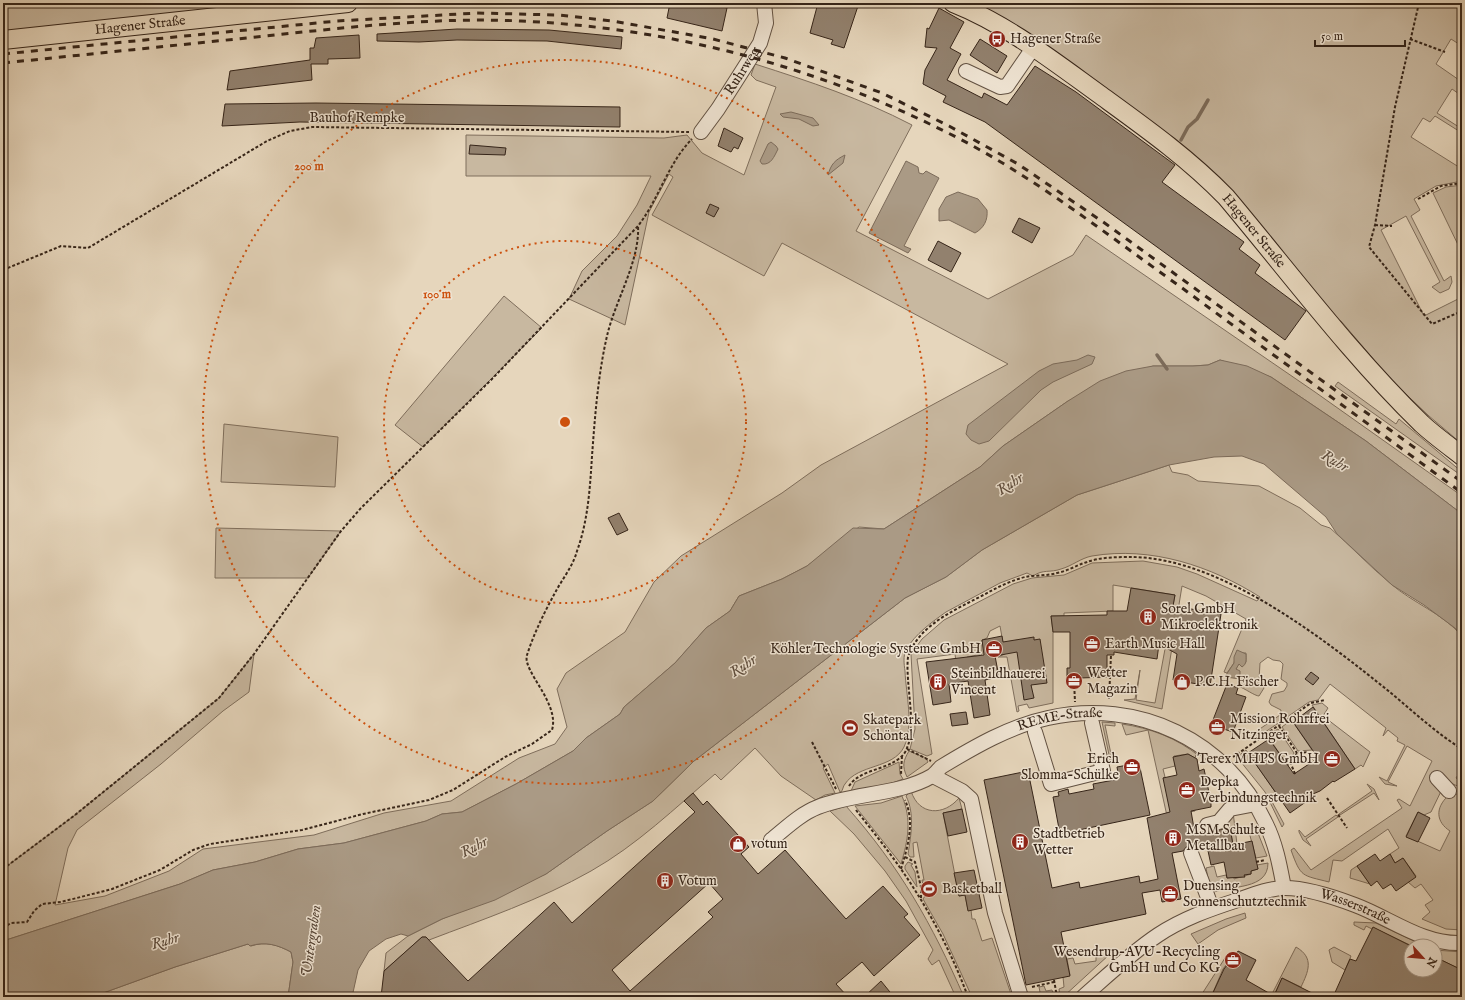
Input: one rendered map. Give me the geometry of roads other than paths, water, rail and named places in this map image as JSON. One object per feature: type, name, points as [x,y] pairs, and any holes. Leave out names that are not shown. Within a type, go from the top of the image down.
[{"type":"main road","name":"Hagener Straße","points":[[3,40],[348,3]]},
{"type":"main road","name":"Hagener Straße","points":[[953,3],[1004,28],[1171,146],[1208,178],[1226,197],[1346,342],[1387,388],[1423,425],[1462,456]]},
{"type":"street","name":"Ruhrweg","points":[[700,132],[718,109],[760,43],[766,22],[764,3]]},
{"type":"street","points":[[966,71],[1000,87],[1007,86],[1033,48]]},
{"type":"street","name":"REME-Straße","points":[[771,840],[798,818],[818,807],[906,786],[936,772],[963,754],[1014,728],[1049,717],[1106,713],[1156,723],[1188,738],[1208,750],[1223,764],[1242,784],[1256,804],[1270,832],[1284,888]]},
{"type":"street","points":[[1035,732],[1051,784],[1103,771],[1092,723]]},
{"type":"street","points":[[936,772],[971,799],[995,913],[1019,993]]},
{"type":"street","points":[[1437,778],[1449,791]]},
{"type":"street","points":[[1208,824],[1219,822],[1230,809],[1256,804]]},
{"type":"street","points":[[1192,853],[1212,908]]},
{"type":"street","name":"Wasserstraße","points":[[1083,997],[1125,960],[1163,939],[1185,920],[1212,908],[1254,895],[1284,888],[1339,899],[1370,911],[1424,937],[1441,942],[1462,944]]},
{"type":"water","points":[[791,112],[813,118],[819,125],[813,126],[799,119],[783,117],[780,114]]},
{"type":"water","points":[[771,142],[778,149],[774,158],[770,162],[762,164],[760,161],[768,144]]},
{"type":"water","points":[[845,155],[843,163],[828,175],[834,163]]},
{"type":"water","points":[[906,161],[918,167],[919,173],[923,174],[926,171],[939,178],[904,246],[911,249],[908,253],[869,233]]},
{"type":"water","points":[[958,192],[978,199],[987,210],[985,223],[981,229],[975,233],[949,220],[939,221],[939,209],[946,197]]},
{"type":"water","points":[[1088,355],[1095,357],[1092,364],[1053,382],[1041,390],[989,441],[979,444],[971,440],[966,434],[968,425],[1039,371],[1053,364],[1077,360]]},
{"type":"water","points":[[1220,360],[1247,366],[1271,377],[1366,441],[1462,514],[1462,636],[1455,628],[1424,605],[1392,585],[1337,534],[1326,517],[1264,464],[1242,456],[1214,457],[1169,465],[1077,495],[982,550],[946,577],[905,598],[694,761],[653,801],[546,874],[495,900],[442,919],[408,936],[401,934],[386,939],[369,951],[358,970],[352,997],[288,997],[293,962],[291,952],[281,947],[266,944],[250,946],[248,944],[175,967],[92,997],[3,997],[3,941],[180,884],[213,870],[255,862],[298,849],[344,843],[426,821],[442,814],[462,812],[516,784],[573,751],[586,738],[620,714],[624,707],[675,663],[706,628],[730,611],[739,596],[782,579],[807,566],[853,528],[884,529],[980,467],[1003,446],[1100,381],[1126,371],[1153,366],[1208,365]]},
{"type":"water","points":[[1237,650],[1246,654],[1245,664],[1242,667],[1239,664],[1236,669],[1240,671],[1240,679],[1226,677],[1234,663],[1234,657]]},
{"type":"waterway","points":[[1181,140],[1188,127],[1197,119],[1208,100]]},
{"type":"waterway","points":[[1157,355],[1167,369]]},
{"type":"railway","points":[[3,54],[337,21],[477,13],[558,15],[613,21],[713,39],[785,58],[882,93],[949,126],[1018,164],[1106,224],[1462,482]]},
{"type":"railway","points":[[3,63],[361,26],[457,20],[489,20],[576,25],[631,32],[685,41],[791,69],[843,87],[894,108],[944,131],[1005,165],[1093,223],[1462,493]]},
{"type":"place","name":"Hagener Straße","points":[[997,39]]},
{"type":"place","name":"Sorel GmbH Mikroelektronik","points":[[1148,617]]},
{"type":"place","name":"Earth Music Hall","points":[[1092,644]]},
{"type":"place","name":"Köhler Technologie Systeme GmbH","points":[[994,649]]},
{"type":"place","name":"Wetter Magazin","points":[[1074,681]]},
{"type":"place","name":"Steinbildhauerei Vincent","points":[[938,682]]},
{"type":"place","name":"P.C.H. Fischer","points":[[1182,682]]},
{"type":"place","name":"Mission Rohrfrei Nitzinger","points":[[1217,727]]},
{"type":"place","name":"Skatepark Schöntal","points":[[850,728]]},
{"type":"place","name":"Terex MHPS GmbH","points":[[1332,759]]},
{"type":"place","name":"Erich Slomma-Schülke","points":[[1132,767]]},
{"type":"place","name":"Depka Verbindungstechnik","points":[[1187,790]]},
{"type":"place","name":"MSM Schulte Metallbau","points":[[1173,838]]},
{"type":"place","name":"Stadtbetrieb Wetter","points":[[1020,842]]},
{"type":"place","name":"votum","points":[[738,844]]},
{"type":"place","name":"Votum","points":[[665,881]]},
{"type":"place","name":"Basketball","points":[[929,889]]},
{"type":"place","name":"Duensing Sonnenschutztechnik","points":[[1170,894]]},
{"type":"place","name":"Wesendrup-AVU-Recycling GmbH und Co KG","points":[[1233,960]]},
{"type":"water label","name":"Ruhr","points":[[1335,461]]},
{"type":"water label","name":"Ruhr","points":[[1010,484]]},
{"type":"water label","name":"Ruhr","points":[[743,666]]},
{"type":"water label","name":"Ruhr","points":[[474,847]]},
{"type":"water label","name":"Ruhr","points":[[165,941]]},
{"type":"water label","name":"Untergraben","points":[[311,941]]}]
